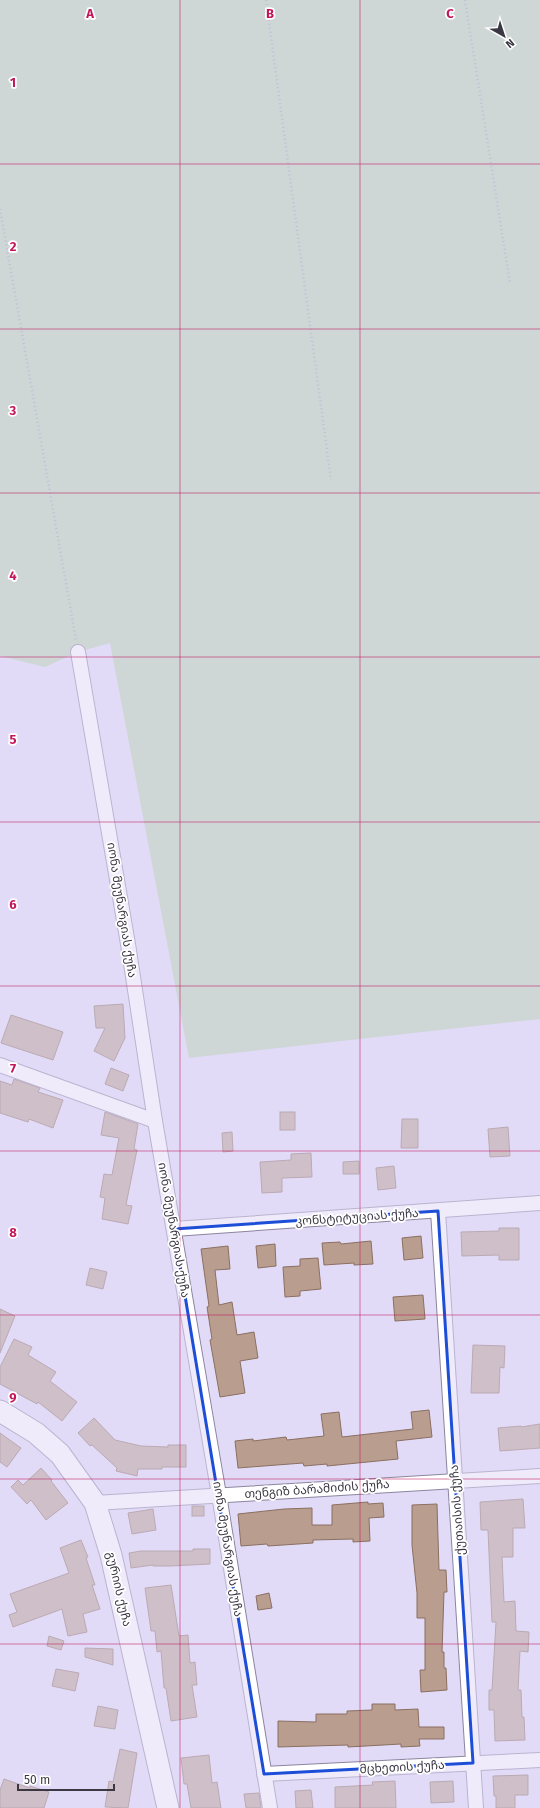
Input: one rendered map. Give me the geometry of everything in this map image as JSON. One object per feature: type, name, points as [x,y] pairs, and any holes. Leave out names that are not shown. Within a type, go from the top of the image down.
[{"type":"highway","name":"გურიის ქუჩა","points":[[0,1411],[36,1433],[60,1454],[95,1503],[111,1554],[168,1808]]},
{"type":"street","name":"იონა მეუნარგიას ქუჩა","points":[[78,652],[128,944],[155,1121],[219,1495],[270,1808]]},
{"type":"street","points":[[0,1065],[155,1121]]},
{"type":"street","name":"კონსტიტუციას ქუჩა","points":[[174,1229],[438,1212],[540,1203]]},
{"type":"street","name":"ქუთაისის ქუჩა","points":[[438,1212],[476,1808]]},
{"type":"street","name":"თენგიზ ბარამიძის ქუჩა","points":[[95,1503],[540,1476]]},
{"type":"street","name":"მცხეთის ქუჩა","points":[[264,1774],[540,1760]]},
{"type":"path","points":[[266,0],[331,480]]},
{"type":"path","points":[[465,0],[510,283]]},
{"type":"path","points":[[0,209],[78,652]]},
{"type":"highlighted area","points":[[438,1211],[473,1763],[264,1774],[174,1229]]},
{"type":"green space","points":[[0,0],[540,0],[540,1019],[189,1058],[110,643],[78,652],[45,667],[0,656]]},
{"type":"building","points":[[123,1004],[125,1038],[114,1061],[94,1051],[105,1028],[96,1028],[94,1006]]},
{"type":"building","points":[[11,1015],[63,1032],[53,1060],[1,1043]]},
{"type":"building","points":[[111,1068],[129,1075],[123,1091],[105,1084]]},
{"type":"building","points":[[14,1079],[40,1088],[38,1092],[63,1100],[53,1128],[29,1119],[28,1122],[0,1113],[0,1081],[12,1085]]},
{"type":"building","points":[[105,1112],[138,1124],[134,1149],[137,1150],[126,1205],[132,1206],[128,1224],[102,1219],[105,1198],[100,1197],[104,1174],[112,1175],[119,1138],[101,1135]]},
{"type":"building","points":[[280,1112],[295,1112],[295,1130],[280,1130]]},
{"type":"building","points":[[402,1119],[418,1119],[418,1148],[401,1148]]},
{"type":"building","points":[[508,1127],[510,1156],[490,1157],[488,1129]]},
{"type":"building","points":[[232,1132],[233,1151],[223,1152],[222,1133]]},
{"type":"building","points":[[311,1153],[312,1177],[282,1178],[282,1192],[262,1193],[260,1162],[291,1160],[291,1154]]},
{"type":"building","points":[[359,1161],[359,1174],[343,1174],[343,1162]]},
{"type":"building","points":[[394,1166],[396,1188],[378,1190],[376,1168]]},
{"type":"building","points":[[499,1228],[519,1228],[519,1260],[499,1260],[499,1255],[462,1256],[461,1232],[499,1231]]},
{"type":"building","points":[[421,1236],[423,1258],[404,1260],[402,1238]]},
{"type":"building","points":[[371,1241],[373,1264],[354,1265],[354,1263],[324,1265],[322,1243],[340,1242],[341,1244]]},
{"type":"building","points":[[275,1244],[276,1266],[258,1268],[256,1246]]},
{"type":"building","points":[[228,1246],[230,1269],[215,1270],[219,1305],[232,1302],[237,1335],[254,1332],[258,1358],[240,1361],[245,1393],[220,1397],[210,1340],[212,1339],[207,1307],[209,1306],[201,1249]]},
{"type":"building","points":[[318,1258],[321,1289],[300,1291],[300,1296],[285,1297],[283,1267],[300,1266],[300,1259]]},
{"type":"building","points":[[90,1268],[107,1272],[103,1289],[86,1285]]},
{"type":"building","points":[[423,1295],[425,1319],[395,1321],[393,1297]]},
{"type":"building","points":[[0,1309],[15,1316],[0,1353]]},
{"type":"building","points":[[14,1339],[32,1347],[28,1355],[56,1372],[50,1381],[77,1402],[62,1421],[38,1402],[37,1404],[0,1384],[0,1367]]},
{"type":"building","points":[[473,1345],[505,1346],[504,1368],[500,1367],[499,1393],[471,1393]]},
{"type":"building","points":[[429,1410],[432,1437],[396,1441],[398,1459],[327,1466],[327,1464],[304,1466],[303,1463],[238,1468],[235,1441],[253,1439],[253,1441],[286,1437],[287,1440],[324,1436],[321,1414],[339,1412],[342,1437],[413,1429],[411,1412]]},
{"type":"building","points":[[94,1418],[115,1440],[141,1446],[168,1447],[168,1445],[186,1445],[186,1467],[138,1469],[137,1476],[116,1471],[117,1468],[92,1445],[90,1446],[78,1433]]},
{"type":"building","points":[[540,1424],[540,1448],[500,1451],[498,1428]]},
{"type":"building","points":[[0,1433],[21,1448],[7,1467],[0,1462]]},
{"type":"building","points":[[41,1468],[52,1480],[51,1481],[68,1503],[46,1520],[31,1500],[27,1504],[11,1487],[18,1480],[23,1485]]},
{"type":"building","points":[[523,1499],[525,1528],[513,1528],[513,1557],[502,1557],[504,1602],[515,1601],[516,1631],[529,1632],[528,1652],[520,1651],[518,1690],[521,1690],[525,1740],[495,1741],[494,1710],[489,1710],[489,1690],[492,1690],[496,1622],[492,1622],[488,1530],[481,1530],[480,1502]]},
{"type":"building","points":[[368,1502],[368,1504],[383,1503],[384,1517],[369,1518],[370,1541],[353,1542],[353,1539],[313,1540],[313,1543],[241,1546],[238,1514],[284,1509],[312,1508],[312,1525],[332,1525],[332,1505]]},
{"type":"building","points":[[437,1504],[439,1570],[446,1570],[447,1592],[444,1592],[442,1652],[444,1652],[444,1668],[446,1668],[447,1690],[421,1692],[420,1670],[425,1670],[425,1618],[417,1618],[417,1593],[412,1545],[412,1505]]},
{"type":"building","points":[[192,1506],[204,1506],[204,1516],[192,1516]]},
{"type":"building","points":[[153,1509],[156,1530],[132,1534],[128,1513]]},
{"type":"building","points":[[81,1540],[88,1557],[86,1558],[95,1585],[92,1585],[100,1609],[83,1614],[87,1632],[68,1636],[62,1609],[13,1627],[9,1615],[17,1612],[10,1594],[69,1573],[60,1548]]},
{"type":"building","points":[[193,1549],[210,1549],[210,1564],[171,1566],[153,1565],[131,1568],[129,1553],[141,1551],[193,1551]]},
{"type":"building","points":[[171,1585],[179,1636],[188,1635],[190,1663],[195,1662],[197,1685],[192,1685],[197,1717],[171,1721],[166,1688],[164,1688],[161,1651],[157,1652],[155,1631],[151,1631],[145,1588]]},
{"type":"building","points":[[269,1593],[272,1608],[258,1610],[256,1596]]},
{"type":"building","points":[[49,1636],[64,1641],[61,1650],[47,1646]]},
{"type":"building","points":[[85,1648],[113,1649],[113,1665],[85,1657]]},
{"type":"building","points":[[56,1669],[79,1673],[75,1691],[52,1686]]},
{"type":"building","points":[[372,1704],[395,1704],[395,1710],[418,1709],[419,1727],[444,1727],[444,1739],[419,1739],[420,1746],[401,1747],[401,1744],[348,1747],[348,1745],[278,1747],[278,1721],[316,1722],[316,1714],[347,1714],[347,1711],[372,1710]]},
{"type":"building","points":[[98,1706],[118,1710],[115,1729],[94,1726]]},
{"type":"building","points":[[120,1749],[137,1753],[128,1808],[105,1807],[109,1781],[113,1782]]},
{"type":"building","points":[[209,1755],[212,1783],[217,1782],[221,1808],[191,1808],[187,1784],[184,1784],[181,1758]]},
{"type":"building","points":[[528,1775],[528,1795],[515,1795],[515,1808],[496,1808],[493,1776]]},
{"type":"building","points":[[4,1779],[30,1788],[30,1786],[49,1792],[44,1808],[0,1808],[0,1790]]},
{"type":"building","points":[[395,1781],[396,1808],[335,1808],[335,1787],[373,1785],[372,1782]]},
{"type":"building","points":[[453,1781],[454,1802],[431,1803],[430,1782]]},
{"type":"building","points":[[311,1790],[313,1808],[296,1808],[295,1791]]},
{"type":"building","points":[[259,1793],[261,1808],[246,1808],[244,1794]]}]
